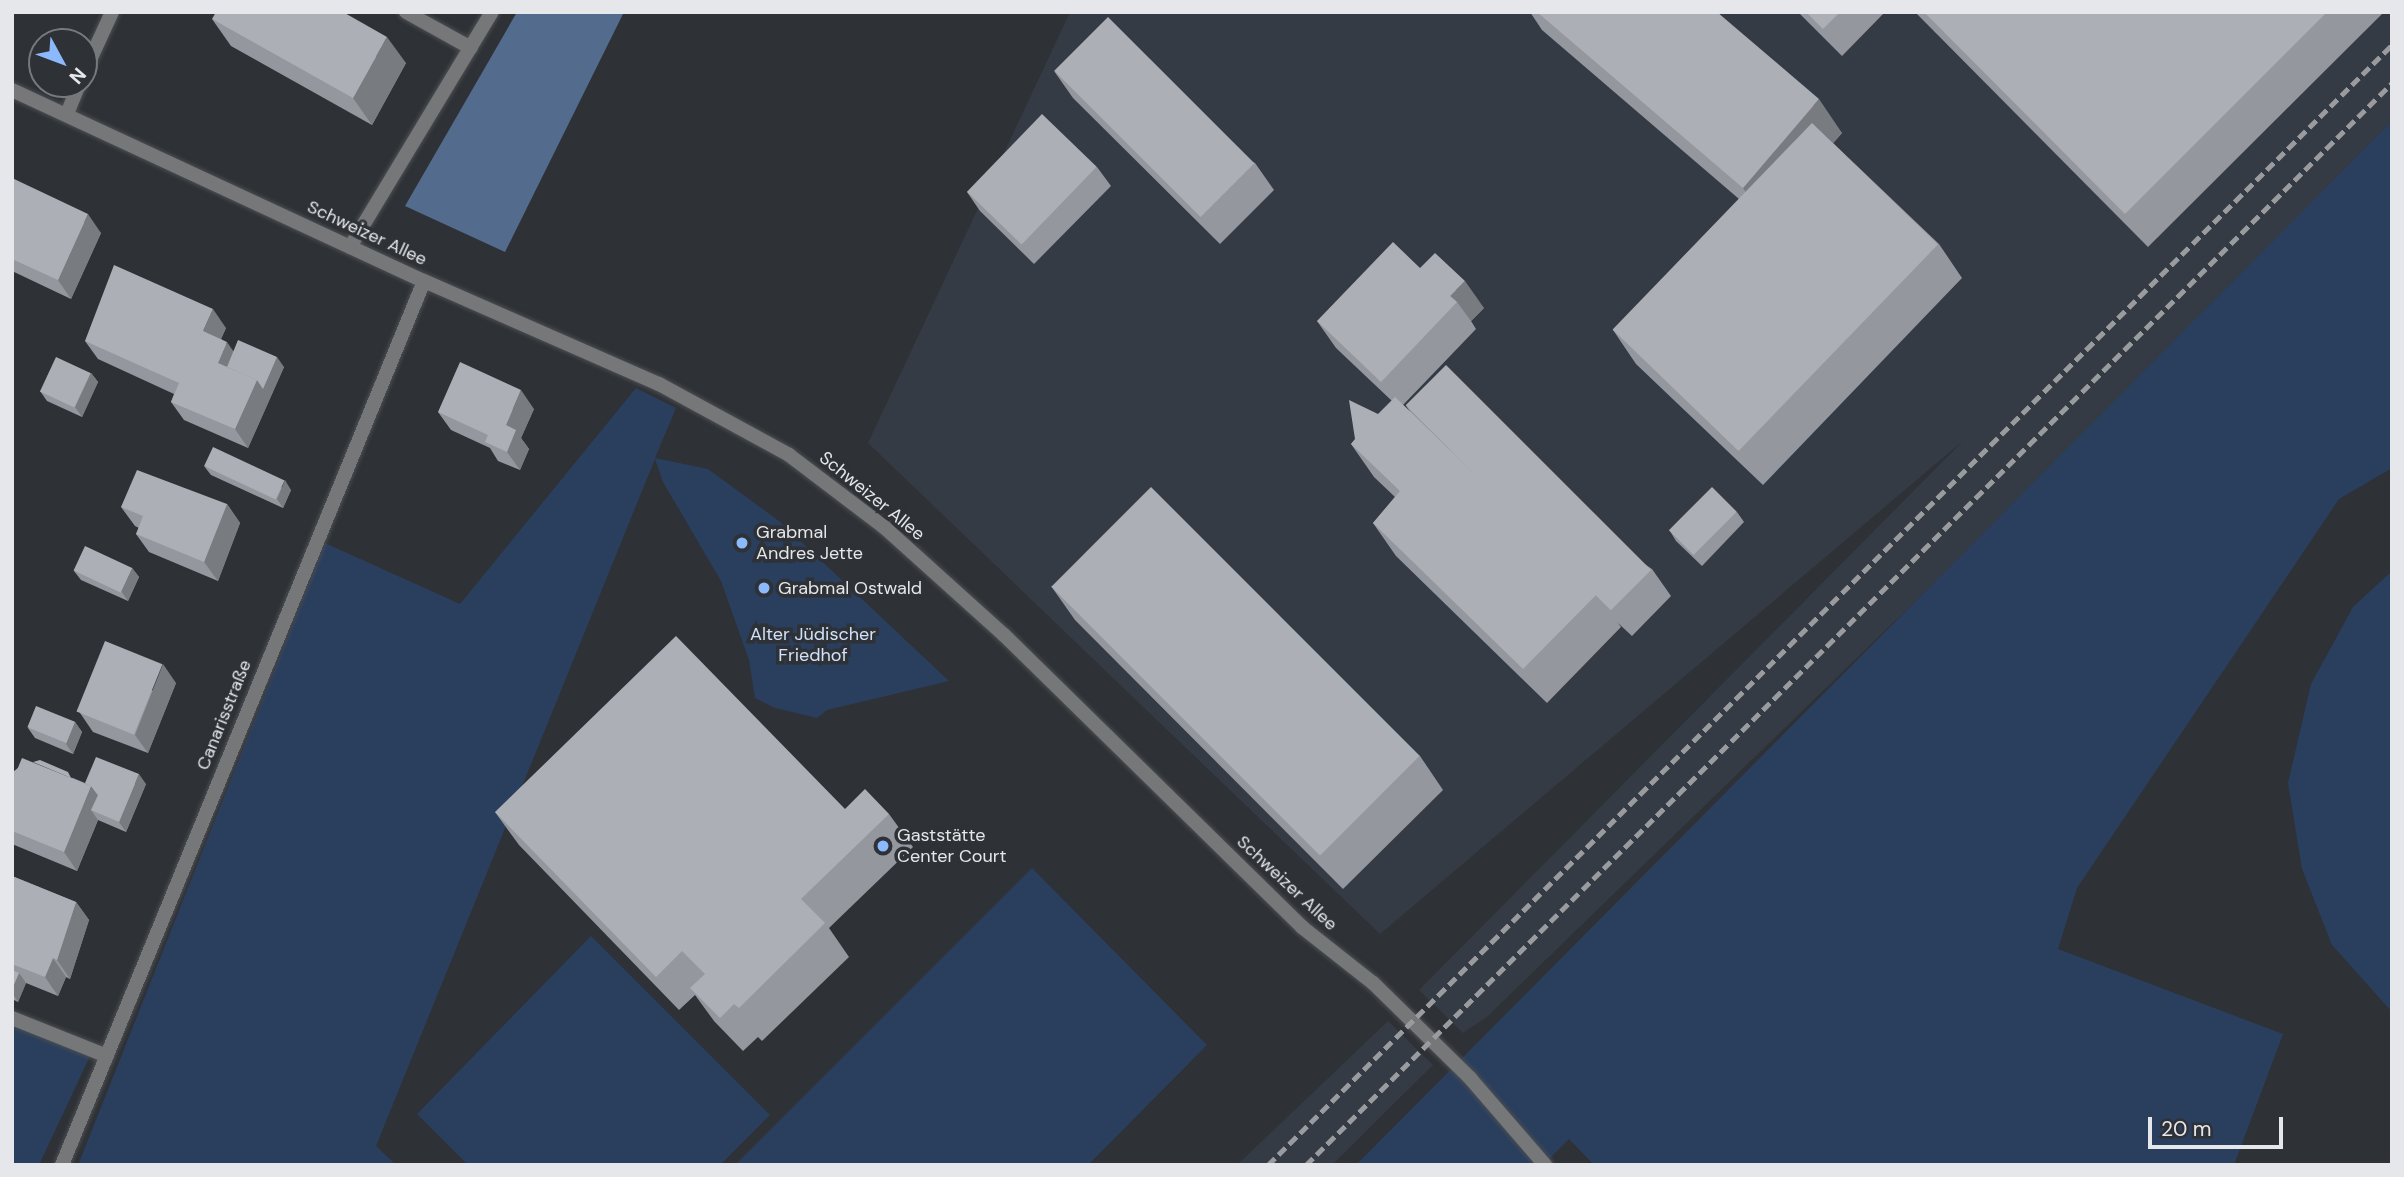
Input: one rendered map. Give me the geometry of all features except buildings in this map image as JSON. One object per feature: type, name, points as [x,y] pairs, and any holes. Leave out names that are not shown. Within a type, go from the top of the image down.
[{"type":"street","points":[[98,42],[112,12]]},
{"type":"street","points":[[406,12],[471,48]]},
{"type":"street","points":[[350,247],[492,12]]},
{"type":"street","name":"Schweizer Allee","points":[[12,90],[424,281],[659,384],[789,455],[884,527],[1004,635],[1302,927],[1373,984],[1470,1078],[1545,1165]]},
{"type":"street","points":[[66,114],[73,98]]},
{"type":"street","name":"Canarisstraße","points":[[62,1165],[424,281]]},
{"type":"street","points":[[12,1018],[107,1056]]},
{"type":"shaded area","points":[[517,12],[624,12],[505,252],[405,206]]},
{"type":"shaded area","points":[[1070,12],[2392,12],[2392,121],[1932,585],[1488,1016],[1463,1033],[1419,990],[1964,440],[1380,934],[868,443]]},
{"type":"shaded area","points":[[1388,1021],[1433,1065],[1332,1165],[1237,1165]]},
{"type":"green space","points":[[2392,121],[2392,468],[2339,499],[2077,888],[2058,949],[2283,1034],[2234,1165],[1594,1165],[1569,1139],[1543,1165],[1356,1165]]},
{"type":"green space","name":"Alter Jüdischer Friedhof","points":[[636,388],[676,408],[655,458],[708,469],[779,521],[949,681],[827,710],[817,718],[775,708],[755,698],[749,660],[721,581],[663,482],[655,459],[376,1146],[396,1165],[78,1165],[325,543],[460,604]]},
{"type":"green space","points":[[2392,571],[2392,1012],[2332,945],[2302,869],[2288,783],[2311,684],[2353,607]]},
{"type":"green space","points":[[1032,868],[1207,1045],[1088,1165],[735,1165]]},
{"type":"green space","points":[[591,936],[770,1115],[720,1165],[468,1165],[417,1114]]},
{"type":"green space","points":[[12,1024],[91,1054],[39,1165],[12,1165]]},
{"type":"railway","points":[[1268,1165],[2392,45]]},
{"type":"railway","points":[[1306,1165],[2392,83]]},
{"type":"place","name":"Grabmal Andres Jette","points":[[742,543]]},
{"type":"place","name":"Grabmal Ostwald","points":[[764,588]]},
{"type":"place","name":"Gaststätte Center Court","points":[[883,846]]}]
